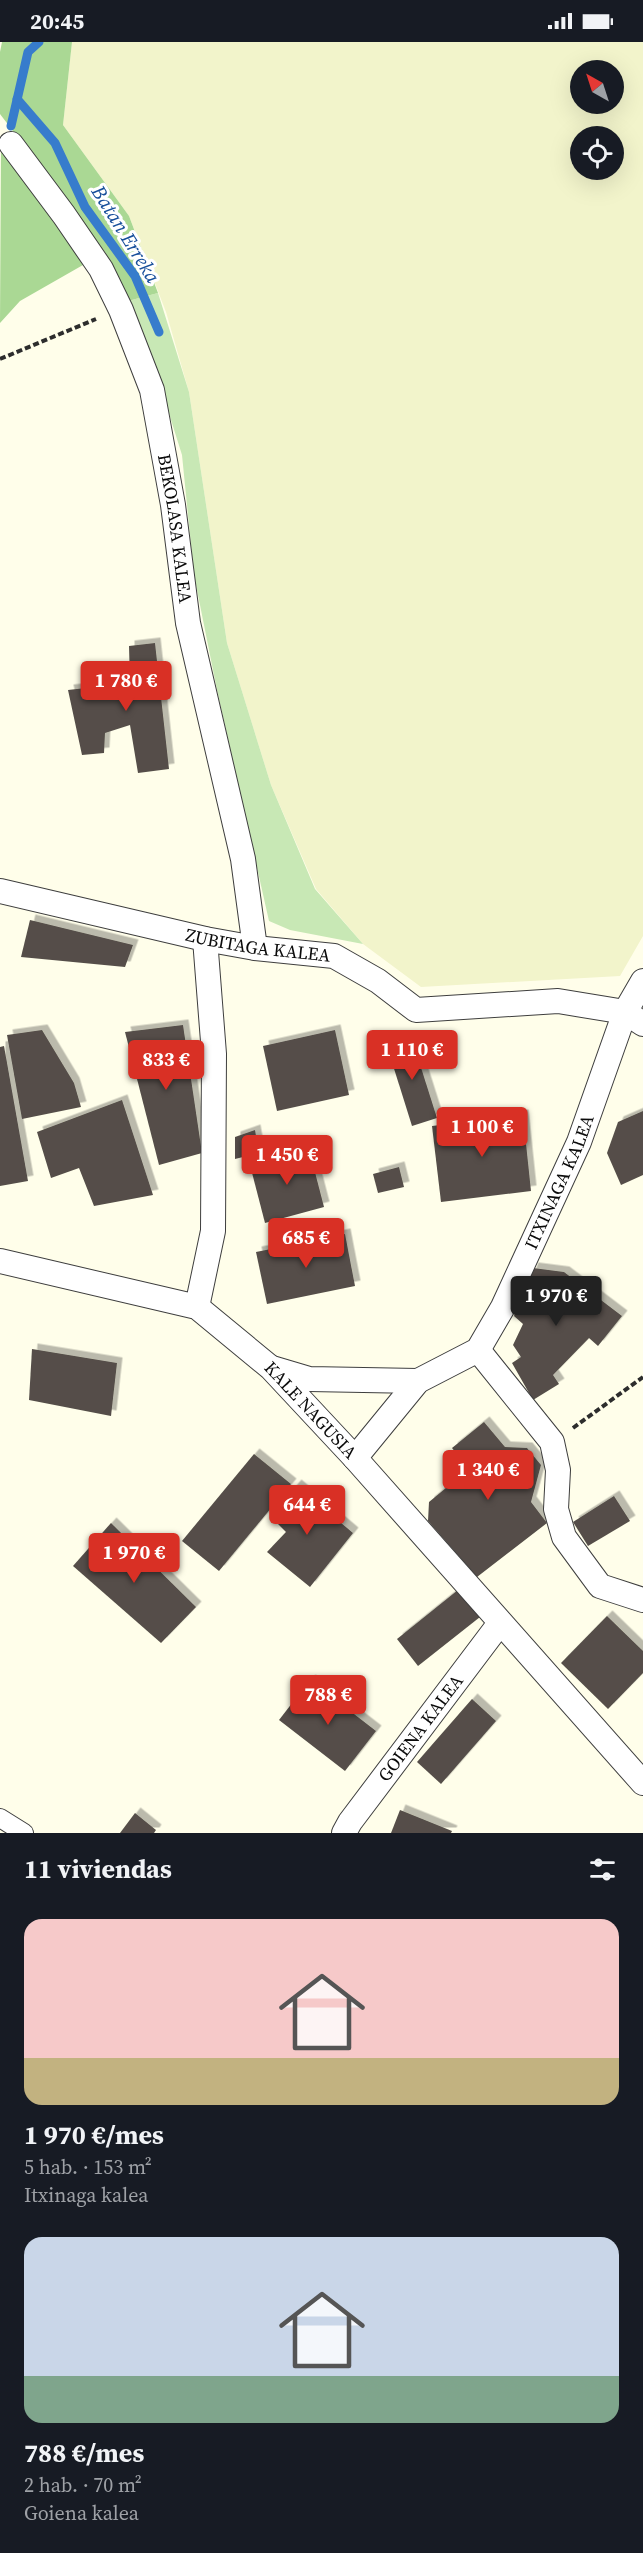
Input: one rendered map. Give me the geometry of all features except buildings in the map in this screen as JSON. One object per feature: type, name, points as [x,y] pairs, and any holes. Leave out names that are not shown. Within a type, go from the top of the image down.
[{"type":"street","name":"BEKOLASA KALEA","points":[[11,144],[101,269],[121,310],[153,390],[173,505],[188,622],[243,859],[255,948]]},
{"type":"street","name":"ZUBITAGA KALEA","points":[[0,891],[205,939],[255,948],[334,956],[378,981],[416,1010],[558,1001],[634,1018]]},
{"type":"street","points":[[197,1307],[213,1231],[214,1054],[205,939]]},
{"type":"street","name":"ITXINAGA KALEA","points":[[478,1350],[503,1306],[579,1143],[634,1018],[643,981]]},
{"type":"street","name":"KALE NAGUSIA","points":[[3,1267],[197,1307],[271,1368],[355,1458],[643,1783]]},
{"type":"street","points":[[355,1458],[418,1381],[478,1350],[552,1442],[558,1470],[556,1509],[564,1537],[600,1586],[643,1600]]},
{"type":"street","points":[[271,1368],[309,1379],[418,1381]]},
{"type":"street","name":"GOIENA KALEA","points":[[345,1833],[350,1822],[500,1623]]},
{"type":"street","points":[[0,1818],[24,1833]]},
{"type":"path","points":[[0,359],[121,310]]},
{"type":"path","points":[[552,1442],[643,1377]]},
{"type":"green space","points":[[2,42],[72,42],[63,125],[129,216],[158,293],[128,301],[105,252],[0,114]]},
{"type":"green space","points":[[72,42],[643,42],[643,936],[620,976],[421,987],[363,944],[316,889],[271,785],[227,643],[189,392],[166,312],[129,216],[63,125]]},
{"type":"green space","points":[[1,149],[48,204],[83,265],[20,301],[0,323]]},
{"type":"green space","points":[[158,293],[189,392],[227,643],[271,785],[315,889],[363,944],[290,930],[269,921],[217,690],[194,575],[182,455],[146,340],[128,301]]},
{"type":"waterway","points":[[11,126],[28,52],[39,42]]},
{"type":"waterway","name":"Batan Erreka","points":[[17,99],[55,143],[85,207],[135,276],[159,332]]}]
